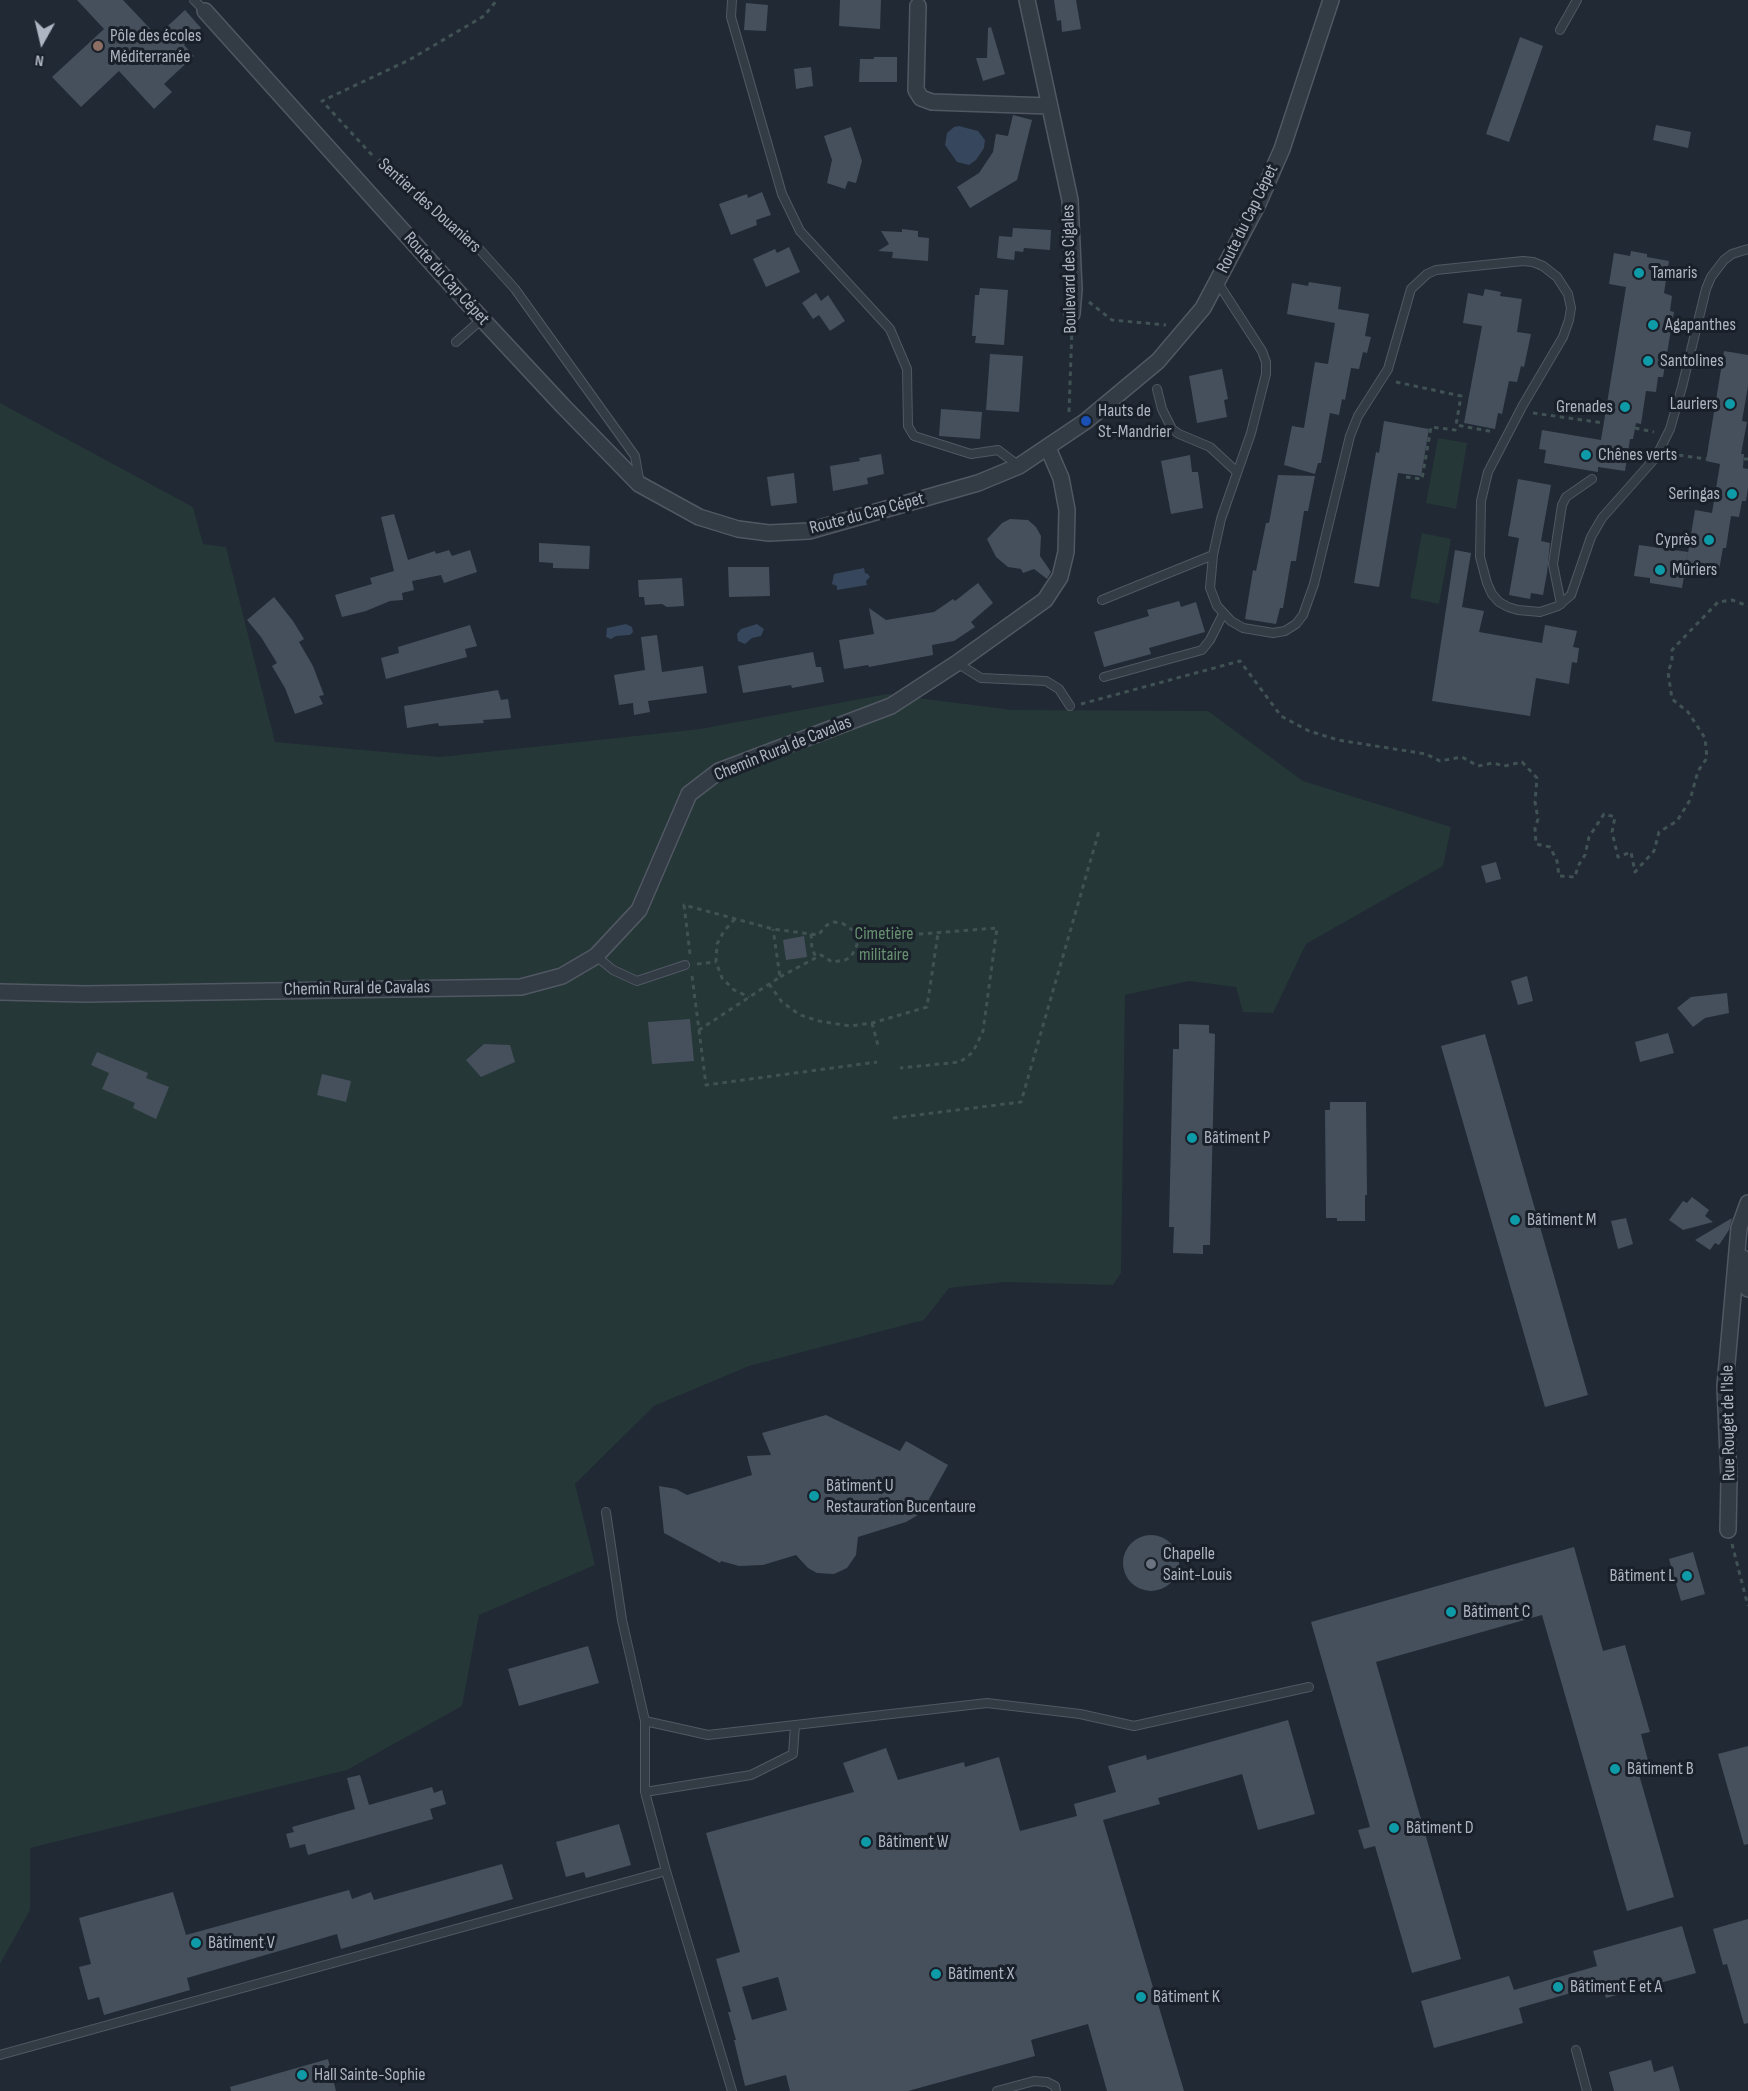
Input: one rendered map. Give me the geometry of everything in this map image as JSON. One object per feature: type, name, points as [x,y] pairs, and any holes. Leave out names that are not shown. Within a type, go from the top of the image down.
[{"type":"street","name":"Boulevard des Cigales","points":[[1027,0],[1070,200],[1074,290],[1072,314]]},
{"type":"street","name":"Route du Cap Cépet","points":[[205,11],[482,319],[639,484],[699,517],[738,529],[769,533],[809,531],[978,483],[1019,466],[1086,421],[1158,361],[1203,308],[1258,204],[1282,149],[1330,0]]},
{"type":"street","points":[[918,6],[916,90],[921,98],[932,102],[1049,106]]},
{"type":"street","name":"Chemin Rural de Cavalas","points":[[0,992],[85,993],[521,987],[561,976],[596,956],[639,910],[689,794],[719,771],[891,706],[957,663],[1045,600],[1060,577],[1066,552],[1067,510],[1061,478],[1048,448]]},
{"type":"street","name":"Rue Rouget de l'Isle","points":[[1728,1530],[1730,1479],[1725,1386],[1739,1228],[1748,1203]]},
{"type":"street","points":[[1739,1228],[1748,1289]]},
{"type":"lane","points":[[194,0],[205,11]]},
{"type":"lane","points":[[732,0],[731,17],[782,194],[800,231],[890,329],[907,369],[908,426],[914,436],[971,454],[998,450],[1019,466]]},
{"type":"lane","points":[[1560,30],[1577,0]]},
{"type":"lane","name":"Sentier des Douaniers","points":[[382,163],[481,251],[515,290],[634,456],[639,484]]},
{"type":"lane","points":[[1218,282],[1262,351],[1266,362],[1266,374],[1238,472],[1221,519],[1213,555],[1210,588],[1217,606],[1231,621],[1243,628],[1273,633],[1284,631],[1296,624],[1304,615],[1314,584],[1350,436],[1358,416],[1383,379],[1392,357],[1407,297],[1411,289],[1427,274],[1436,270],[1523,261],[1533,262],[1551,271],[1563,284],[1571,308],[1563,337],[1488,472],[1481,501],[1480,556],[1487,583],[1498,602],[1518,610],[1540,612],[1561,604],[1571,596],[1591,537],[1602,518],[1641,475],[1658,452],[1667,434],[1682,387],[1711,277],[1724,260],[1732,254],[1748,249]]},
{"type":"lane","points":[[456,342],[482,319]]},
{"type":"lane","points":[[1157,389],[1162,409],[1172,429],[1210,447],[1238,472]]},
{"type":"lane","points":[[1561,604],[1552,564],[1562,505],[1566,497],[1592,479]]},
{"type":"lane","points":[[1102,600],[1213,555]]},
{"type":"lane","points":[[1104,676],[1202,650],[1224,614]]},
{"type":"lane","points":[[957,663],[981,678],[1046,681],[1059,689],[1070,706]]},
{"type":"lane","points":[[596,956],[613,970],[637,981],[688,965]]},
{"type":"lane","points":[[606,1512],[622,1620],[645,1721],[645,1792],[666,1871],[732,2091]]},
{"type":"lane","points":[[645,1721],[708,1735],[987,1703],[1080,1714],[1134,1726],[1309,1687]]},
{"type":"lane","points":[[645,1792],[751,1775],[793,1754],[795,1725]]},
{"type":"lane","points":[[0,2055],[666,1871]]},
{"type":"lane","points":[[1576,2050],[1587,2091]]},
{"type":"lane","points":[[997,2091],[1034,2081],[1047,2082],[1055,2086],[1056,2091]]},
{"type":"path","name":"Sentier des Douaniers","points":[[382,163],[370,154],[322,101],[409,60],[484,16],[497,0]]},
{"type":"path","points":[[1074,290],[1113,320],[1189,327]]},
{"type":"path","name":"Boulevard des Cigales","points":[[1067,434],[1072,314]]},
{"type":"path","points":[[1383,379],[1461,396],[1455,430],[1431,427],[1422,479],[1406,477]]},
{"type":"path","points":[[1520,411],[1604,423]]},
{"type":"path","points":[[1456,425],[1507,435]]},
{"type":"path","points":[[1635,429],[1667,434]]},
{"type":"path","points":[[1658,452],[1707,459]]},
{"type":"path","points":[[1070,706],[1239,661],[1281,716],[1309,731],[1338,740],[1426,754],[1440,761],[1462,757],[1478,766],[1493,763],[1504,766],[1522,762],[1537,778],[1535,802],[1539,819],[1535,828],[1536,844],[1550,847],[1557,861],[1559,876],[1575,877],[1578,866],[1585,855],[1589,837],[1604,814],[1615,817],[1612,831],[1618,857],[1631,852],[1635,872],[1654,851],[1659,832],[1677,821],[1690,800],[1698,771],[1707,758],[1705,738],[1688,712],[1672,699],[1668,672],[1672,661],[1672,650],[1718,602],[1732,600],[1748,606]]},
{"type":"path","points":[[893,1118],[1021,1102],[1099,831]]},
{"type":"path","points":[[699,1030],[780,977],[816,957],[821,955],[832,962],[845,960],[855,952],[856,939],[854,932],[842,923],[827,925],[818,935],[773,929],[684,905],[688,965],[706,1085],[877,1062]]},
{"type":"path","points":[[735,919],[724,931],[717,944],[716,962],[722,978],[734,990],[749,997]]},
{"type":"path","points":[[856,939],[997,928],[983,1031],[973,1052],[960,1062],[900,1068]]},
{"type":"path","points":[[773,929],[780,977]]},
{"type":"path","points":[[769,984],[782,1002],[800,1015],[850,1026],[872,1023],[927,1007],[938,933]]},
{"type":"path","points":[[811,934],[812,949],[816,957]]},
{"type":"path","points":[[688,965],[716,962]]},
{"type":"path","points":[[872,1023],[879,1049]]},
{"type":"path","points":[[1728,1530],[1748,1606]]},
{"type":"green space","name":"Cimetière militaire","points":[[0,403],[193,507],[203,544],[226,547],[275,742],[440,757],[700,729],[887,694],[1012,710],[1208,711],[1303,781],[1451,827],[1443,866],[1306,944],[1273,1013],[1243,1012],[1236,987],[1189,981],[1125,995],[1121,1273],[1113,1285],[1005,1282],[949,1288],[924,1320],[749,1366],[654,1406],[575,1484],[595,1565],[479,1615],[462,1706],[347,1770],[30,1848],[30,1910],[0,1964]]},
{"type":"green space","points":[[1438,438],[1467,443],[1456,509],[1426,503]]},
{"type":"green space","points":[[1422,533],[1451,539],[1439,604],[1410,598]]},
{"type":"water","points":[[959,126],[978,131],[985,140],[984,148],[976,160],[969,165],[957,162],[945,145],[947,133]]},
{"type":"water","points":[[864,568],[865,573],[870,577],[866,581],[867,585],[837,590],[837,586],[832,584],[834,574]]},
{"type":"water","points":[[626,624],[632,627],[633,632],[630,635],[616,636],[611,639],[606,637],[607,628]]},
{"type":"water","points":[[757,624],[764,629],[761,636],[752,638],[745,644],[738,641],[737,634],[741,629]]},
{"type":"building","points":[[77,0],[123,0],[157,36],[185,10],[201,28],[184,45],[194,56],[164,84],[172,92],[154,109],[119,71],[81,107],[52,77],[104,29]]},
{"type":"building","points":[[840,0],[881,0],[880,29],[839,26]]},
{"type":"building","points":[[1054,0],[1076,0],[1081,29],[1062,32],[1061,20],[1057,21]]},
{"type":"building","points":[[746,3],[768,5],[766,31],[744,30]]},
{"type":"building","points":[[991,27],[1005,74],[983,81],[976,58],[987,58],[988,28]]},
{"type":"building","points":[[1520,37],[1543,46],[1509,142],[1486,134]]},
{"type":"building","points":[[874,57],[897,57],[897,82],[859,82],[860,59],[874,59]]},
{"type":"building","points":[[811,67],[813,86],[796,89],[794,69]]},
{"type":"building","points":[[1013,115],[1032,120],[1017,180],[970,208],[957,187],[979,173],[993,152],[996,134],[1008,136]]},
{"type":"building","points":[[1656,125],[1691,132],[1688,148],[1653,140]]},
{"type":"building","points":[[851,127],[862,161],[856,183],[848,181],[845,189],[827,183],[832,160],[824,136]]},
{"type":"building","points":[[762,192],[771,215],[756,220],[757,225],[731,235],[719,204],[747,194],[748,198]]},
{"type":"building","points":[[1013,228],[1051,230],[1050,250],[1024,248],[1023,252],[1015,251],[1014,260],[997,258],[999,236],[1012,237]]},
{"type":"building","points":[[902,229],[918,231],[918,237],[929,238],[928,261],[892,258],[893,252],[878,251],[889,244],[881,231],[902,232]]},
{"type":"building","points":[[789,247],[800,272],[766,287],[753,259],[775,249],[777,253]]},
{"type":"building","points":[[1631,251],[1669,261],[1664,293],[1672,296],[1670,311],[1674,312],[1663,377],[1658,377],[1656,392],[1646,391],[1641,424],[1636,423],[1633,439],[1630,439],[1625,471],[1598,467],[1598,472],[1544,463],[1546,450],[1539,449],[1542,430],[1601,440],[1626,287],[1609,284],[1614,253],[1630,256]]},
{"type":"building","points":[[1309,282],[1341,287],[1338,309],[1369,314],[1365,336],[1371,337],[1367,353],[1363,352],[1359,369],[1351,368],[1345,400],[1342,399],[1339,415],[1330,413],[1321,463],[1318,463],[1315,474],[1284,465],[1292,426],[1304,428],[1315,362],[1328,364],[1335,323],[1287,314],[1292,283],[1308,286]]},
{"type":"building","points":[[980,288],[1008,290],[1004,345],[975,343],[976,336],[972,336],[975,295],[979,295]]},
{"type":"building","points":[[1485,289],[1501,292],[1500,296],[1522,299],[1517,332],[1531,334],[1524,367],[1521,366],[1517,382],[1509,381],[1502,414],[1498,413],[1495,429],[1464,423],[1482,326],[1463,323],[1468,293],[1483,296]]},
{"type":"building","points":[[816,293],[821,301],[828,295],[845,321],[830,331],[819,315],[813,319],[802,303]]},
{"type":"building","points":[[1724,351],[1748,355],[1748,386],[1742,421],[1747,422],[1741,454],[1744,454],[1743,468],[1748,469],[1748,488],[1746,501],[1742,501],[1739,517],[1731,516],[1726,548],[1723,548],[1719,570],[1686,565],[1695,510],[1712,513],[1720,464],[1706,461]]},
{"type":"building","points":[[990,354],[1023,356],[1019,412],[986,410]]},
{"type":"building","points":[[1222,369],[1228,399],[1224,400],[1227,417],[1197,423],[1189,376]]},
{"type":"building","points":[[941,409],[982,412],[980,439],[939,436]]},
{"type":"building","points":[[1384,421],[1429,429],[1421,476],[1398,473],[1379,587],[1354,583],[1376,452],[1379,453]]},
{"type":"building","points":[[881,454],[884,474],[867,478],[868,484],[833,491],[830,466],[860,461],[859,458]]},
{"type":"building","points":[[1190,455],[1192,472],[1198,472],[1203,508],[1171,514],[1161,461]]},
{"type":"building","points":[[794,473],[797,503],[771,506],[767,477]]},
{"type":"building","points":[[1278,475],[1315,476],[1308,511],[1304,511],[1296,561],[1291,561],[1283,608],[1280,608],[1276,624],[1245,619],[1253,570],[1256,571],[1266,523],[1269,523]]},
{"type":"building","points":[[1518,479],[1551,485],[1541,541],[1550,543],[1543,595],[1531,593],[1530,599],[1509,595],[1519,538],[1508,536]]},
{"type":"building","points":[[394,514],[408,560],[435,551],[436,554],[449,550],[452,556],[470,550],[477,572],[444,583],[441,575],[412,581],[414,590],[402,593],[403,600],[390,601],[366,611],[342,617],[335,595],[372,584],[370,578],[394,571],[381,517]]},
{"type":"building","points":[[1010,519],[1028,520],[1036,527],[1041,536],[1040,556],[1051,572],[1047,579],[1034,569],[1023,573],[1021,569],[1008,567],[996,557],[987,539],[1002,523]]},
{"type":"building","points":[[539,543],[590,546],[589,569],[553,568],[553,563],[539,562]]},
{"type":"building","name":"Mûriers","points":[[1639,545],[1688,552],[1682,588],[1650,583],[1650,578],[1634,576]]},
{"type":"building","points":[[1455,550],[1471,553],[1462,607],[1484,611],[1479,632],[1542,643],[1545,625],[1577,631],[1573,647],[1579,648],[1577,663],[1572,662],[1569,684],[1536,678],[1530,716],[1432,701]]},
{"type":"building","points":[[728,567],[769,567],[770,596],[729,597]]},
{"type":"building","points":[[682,578],[684,606],[645,605],[644,597],[639,597],[638,580]]},
{"type":"building","points":[[978,583],[993,603],[971,622],[975,627],[954,641],[932,645],[933,655],[869,667],[868,665],[844,669],[839,640],[874,634],[869,608],[886,620],[934,612],[953,599],[955,601]]},
{"type":"building","points":[[274,597],[304,639],[299,642],[313,666],[324,695],[319,696],[323,704],[295,714],[285,688],[272,666],[277,663],[247,620]]},
{"type":"building","points":[[1179,601],[1181,607],[1196,602],[1205,632],[1149,648],[1151,654],[1104,667],[1094,632],[1149,616],[1147,610]]},
{"type":"building","points":[[470,625],[477,646],[465,649],[467,657],[386,679],[381,658],[399,653],[398,647]]},
{"type":"building","points":[[657,635],[662,672],[703,666],[707,693],[648,701],[650,712],[634,715],[633,703],[619,705],[614,675],[645,670],[641,637]]},
{"type":"building","points":[[813,652],[816,667],[821,667],[824,682],[743,693],[738,666]]},
{"type":"building","points":[[498,690],[501,700],[508,699],[511,718],[483,720],[484,723],[439,726],[438,723],[407,728],[404,706]]},
{"type":"building","points":[[1496,862],[1501,879],[1486,883],[1481,866]]},
{"type":"building","points":[[804,936],[807,957],[786,960],[783,940]]},
{"type":"building","points":[[1527,976],[1533,1001],[1518,1005],[1511,981]]},
{"type":"building","points":[[1727,993],[1729,1013],[1705,1018],[1693,1027],[1677,1008],[1691,997]]},
{"type":"building","points":[[690,1019],[694,1061],[652,1064],[648,1022]]},
{"type":"building","name":"Bâtiment P","points":[[1179,1024],[1209,1025],[1209,1033],[1215,1034],[1210,1245],[1203,1245],[1203,1254],[1173,1253],[1174,1227],[1169,1227],[1173,1049],[1179,1049]]},
{"type":"building","points":[[1668,1033],[1674,1053],[1640,1062],[1635,1042]]},
{"type":"building","name":"Bâtiment M","points":[[1485,1034],[1588,1395],[1545,1407],[1441,1046]]},
{"type":"building","points":[[484,1044],[510,1045],[515,1062],[481,1077],[466,1060]]},
{"type":"building","points":[[97,1052],[148,1073],[146,1078],[169,1087],[156,1119],[133,1108],[135,1103],[102,1089],[109,1073],[91,1065]]},
{"type":"building","points":[[322,1074],[351,1081],[346,1102],[317,1095]]},
{"type":"building","points":[[1330,1102],[1366,1102],[1365,1221],[1337,1221],[1337,1218],[1326,1218],[1325,1110],[1330,1110]]},
{"type":"building","points":[[1692,1197],[1709,1210],[1705,1216],[1713,1222],[1683,1230],[1669,1220],[1683,1201],[1687,1203]]},
{"type":"building","points":[[1626,1218],[1633,1244],[1618,1249],[1611,1221]]},
{"type":"building","points":[[1732,1218],[1729,1230],[1719,1245],[1715,1243],[1710,1250],[1695,1240]]},
{"type":"building","name":"Bâtiment U Restauration Bucentaure","points":[[826,1415],[900,1451],[906,1441],[948,1465],[918,1515],[906,1522],[858,1537],[856,1555],[847,1568],[834,1574],[817,1573],[808,1568],[796,1555],[763,1565],[739,1566],[721,1561],[720,1563],[664,1533],[659,1486],[676,1489],[687,1495],[752,1475],[747,1456],[771,1455],[762,1433]]},
{"type":"building","name":"Chapelle Saint-Louis","points":[[1151,1535],[1166,1540],[1174,1548],[1179,1563],[1174,1578],[1166,1586],[1151,1591],[1136,1586],[1128,1578],[1123,1563],[1128,1548],[1136,1540]]},
{"type":"building","points":[[1574,1547],[1603,1651],[1625,1645],[1650,1732],[1641,1734],[1650,1768],[1638,1771],[1674,1897],[1627,1911],[1542,1615],[1376,1662],[1461,1959],[1412,1973],[1375,1846],[1364,1849],[1358,1830],[1370,1827],[1311,1622]]},
{"type":"building","name":"Bâtiment L","points":[[1693,1552],[1705,1594],[1681,1601],[1669,1559]]},
{"type":"building","points":[[588,1646],[599,1683],[519,1706],[508,1669]]},
{"type":"building","points":[[1288,1720],[1315,1814],[1258,1830],[1242,1774],[1158,1798],[1160,1804],[1103,1820],[1184,2091],[1107,2091],[1088,2024],[1031,2040],[1035,2056],[908,2091],[790,2091],[786,2075],[745,2086],[728,2012],[731,2012],[716,1959],[740,1952],[706,1833],[854,1792],[843,1763],[886,1748],[898,1780],[964,1762],[965,1767],[999,1757],[1020,1831],[1077,1816],[1074,1804],[1116,1792],[1108,1766],[1146,1755],[1147,1760]],"holes":[[[778,1977],[787,2010],[752,2020],[742,1987]]]},
{"type":"building","points":[[1748,1746],[1748,1844],[1744,1845],[1718,1754]]},
{"type":"building","points":[[360,1775],[369,1805],[432,1787],[434,1793],[442,1790],[446,1804],[430,1809],[433,1819],[308,1855],[305,1844],[290,1848],[286,1834],[294,1832],[292,1827],[355,1809],[347,1778]]},
{"type":"building","points":[[619,1824],[631,1865],[586,1878],[584,1872],[566,1877],[556,1842]]},
{"type":"building","name":"Bâtiment V","points":[[502,1864],[513,1899],[341,1949],[337,1934],[187,1978],[190,1990],[104,2015],[99,1997],[88,2000],[79,1967],[91,1964],[79,1918],[173,1892],[186,1935],[349,1890],[352,1899],[371,1892],[374,1900]]},
{"type":"building","points":[[1748,1919],[1748,2023],[1744,2024],[1727,1964],[1723,1965],[1713,1929]]},
{"type":"building","name":"Bâtiment E et A","points":[[1682,1926],[1696,1973],[1606,1998],[1602,1984],[1519,2008],[1523,2023],[1434,2048],[1421,2001],[1509,1976],[1514,1990],[1597,1966],[1593,1951]]},
{"type":"building","name":"Hall Sainte-Sophie","points":[[328,2059],[336,2091],[231,2091],[230,2087]]},
{"type":"building","points":[[1651,2060],[1654,2072],[1673,2066],[1680,2091],[1614,2091],[1609,2072]]},
{"type":"place","name":"Pôle des écoles Méditerranée","points":[[98,46]]},
{"type":"place","name":"Tamaris","points":[[1639,273]]},
{"type":"place","name":"Agapanthes","points":[[1653,325]]},
{"type":"place","name":"Santolines","points":[[1648,361]]},
{"type":"place","name":"Lauriers","points":[[1730,404]]},
{"type":"place","name":"Grenades","points":[[1625,407]]},
{"type":"place","name":"Hauts de St-Mandrier","points":[[1086,421]]},
{"type":"place","name":"Chênes verts","points":[[1586,455]]},
{"type":"place","name":"Seringas","points":[[1732,494]]},
{"type":"place","name":"Cyprès","points":[[1709,540]]},
{"type":"place","name":"Mûriers","points":[[1660,570]]},
{"type":"place","name":"Bâtiment P","points":[[1192,1138]]},
{"type":"place","name":"Bâtiment M","points":[[1515,1220]]},
{"type":"place","name":"Bâtiment U Restauration Bucentaure","points":[[814,1496]]},
{"type":"place","name":"Chapelle Saint-Louis","points":[[1151,1564]]},
{"type":"place","name":"Bâtiment L","points":[[1687,1576]]},
{"type":"place","name":"Bâtiment C","points":[[1451,1612]]},
{"type":"place","name":"Bâtiment B","points":[[1615,1769]]},
{"type":"place","name":"Bâtiment D","points":[[1394,1828]]},
{"type":"place","name":"Bâtiment W","points":[[866,1842]]},
{"type":"place","name":"Bâtiment V","points":[[196,1943]]},
{"type":"place","name":"Bâtiment X","points":[[936,1974]]},
{"type":"place","name":"Bâtiment E et A","points":[[1558,1987]]},
{"type":"place","name":"Bâtiment K","points":[[1141,1997]]},
{"type":"place","name":"Hall Sainte-Sophie","points":[[302,2075]]}]
